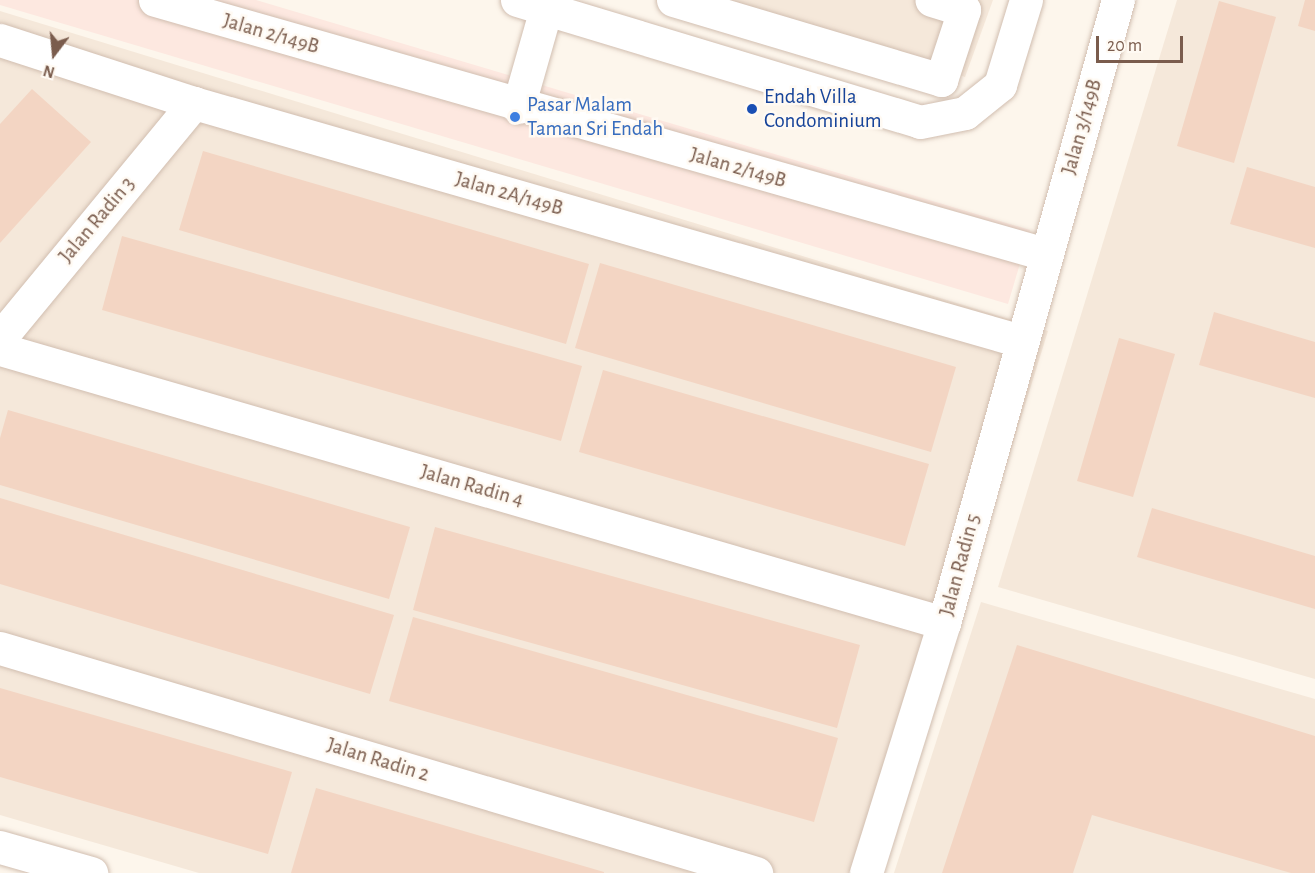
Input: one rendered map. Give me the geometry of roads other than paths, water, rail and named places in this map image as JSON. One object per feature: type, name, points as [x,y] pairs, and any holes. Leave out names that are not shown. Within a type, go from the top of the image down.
[{"type":"street","name":"Jalan 2/149B","points":[[155,0],[518,107],[1046,254]]},
{"type":"street","points":[[657,44],[687,2],[740,10],[941,80],[964,10],[931,0]]},
{"type":"street","points":[[518,107],[531,5],[920,123],[965,113],[1000,85],[1026,0]]},
{"type":"street","name":"Jalan 3/149B","points":[[1046,254],[1118,0]]},
{"type":"street","name":"Jalan 2A/149B","points":[[0,40],[194,103],[1021,340]]},
{"type":"street","name":"Jalan Radin 3","points":[[0,338],[194,103]]},
{"type":"street","name":"Jalan Radin 5","points":[[866,873],[944,623],[1046,254]]},
{"type":"street","name":"Jalan Radin 4","points":[[0,349],[944,623]]},
{"type":"street","name":"Jalan Radin 2","points":[[0,648],[756,873]]},
{"type":"street","points":[[0,847],[91,873]]},
{"type":"place","name":"Endah Villa Condominium","points":[[752,109]]},
{"type":"place","name":"Pasar Malam Taman Sri Endah","points":[[515,117]]}]
